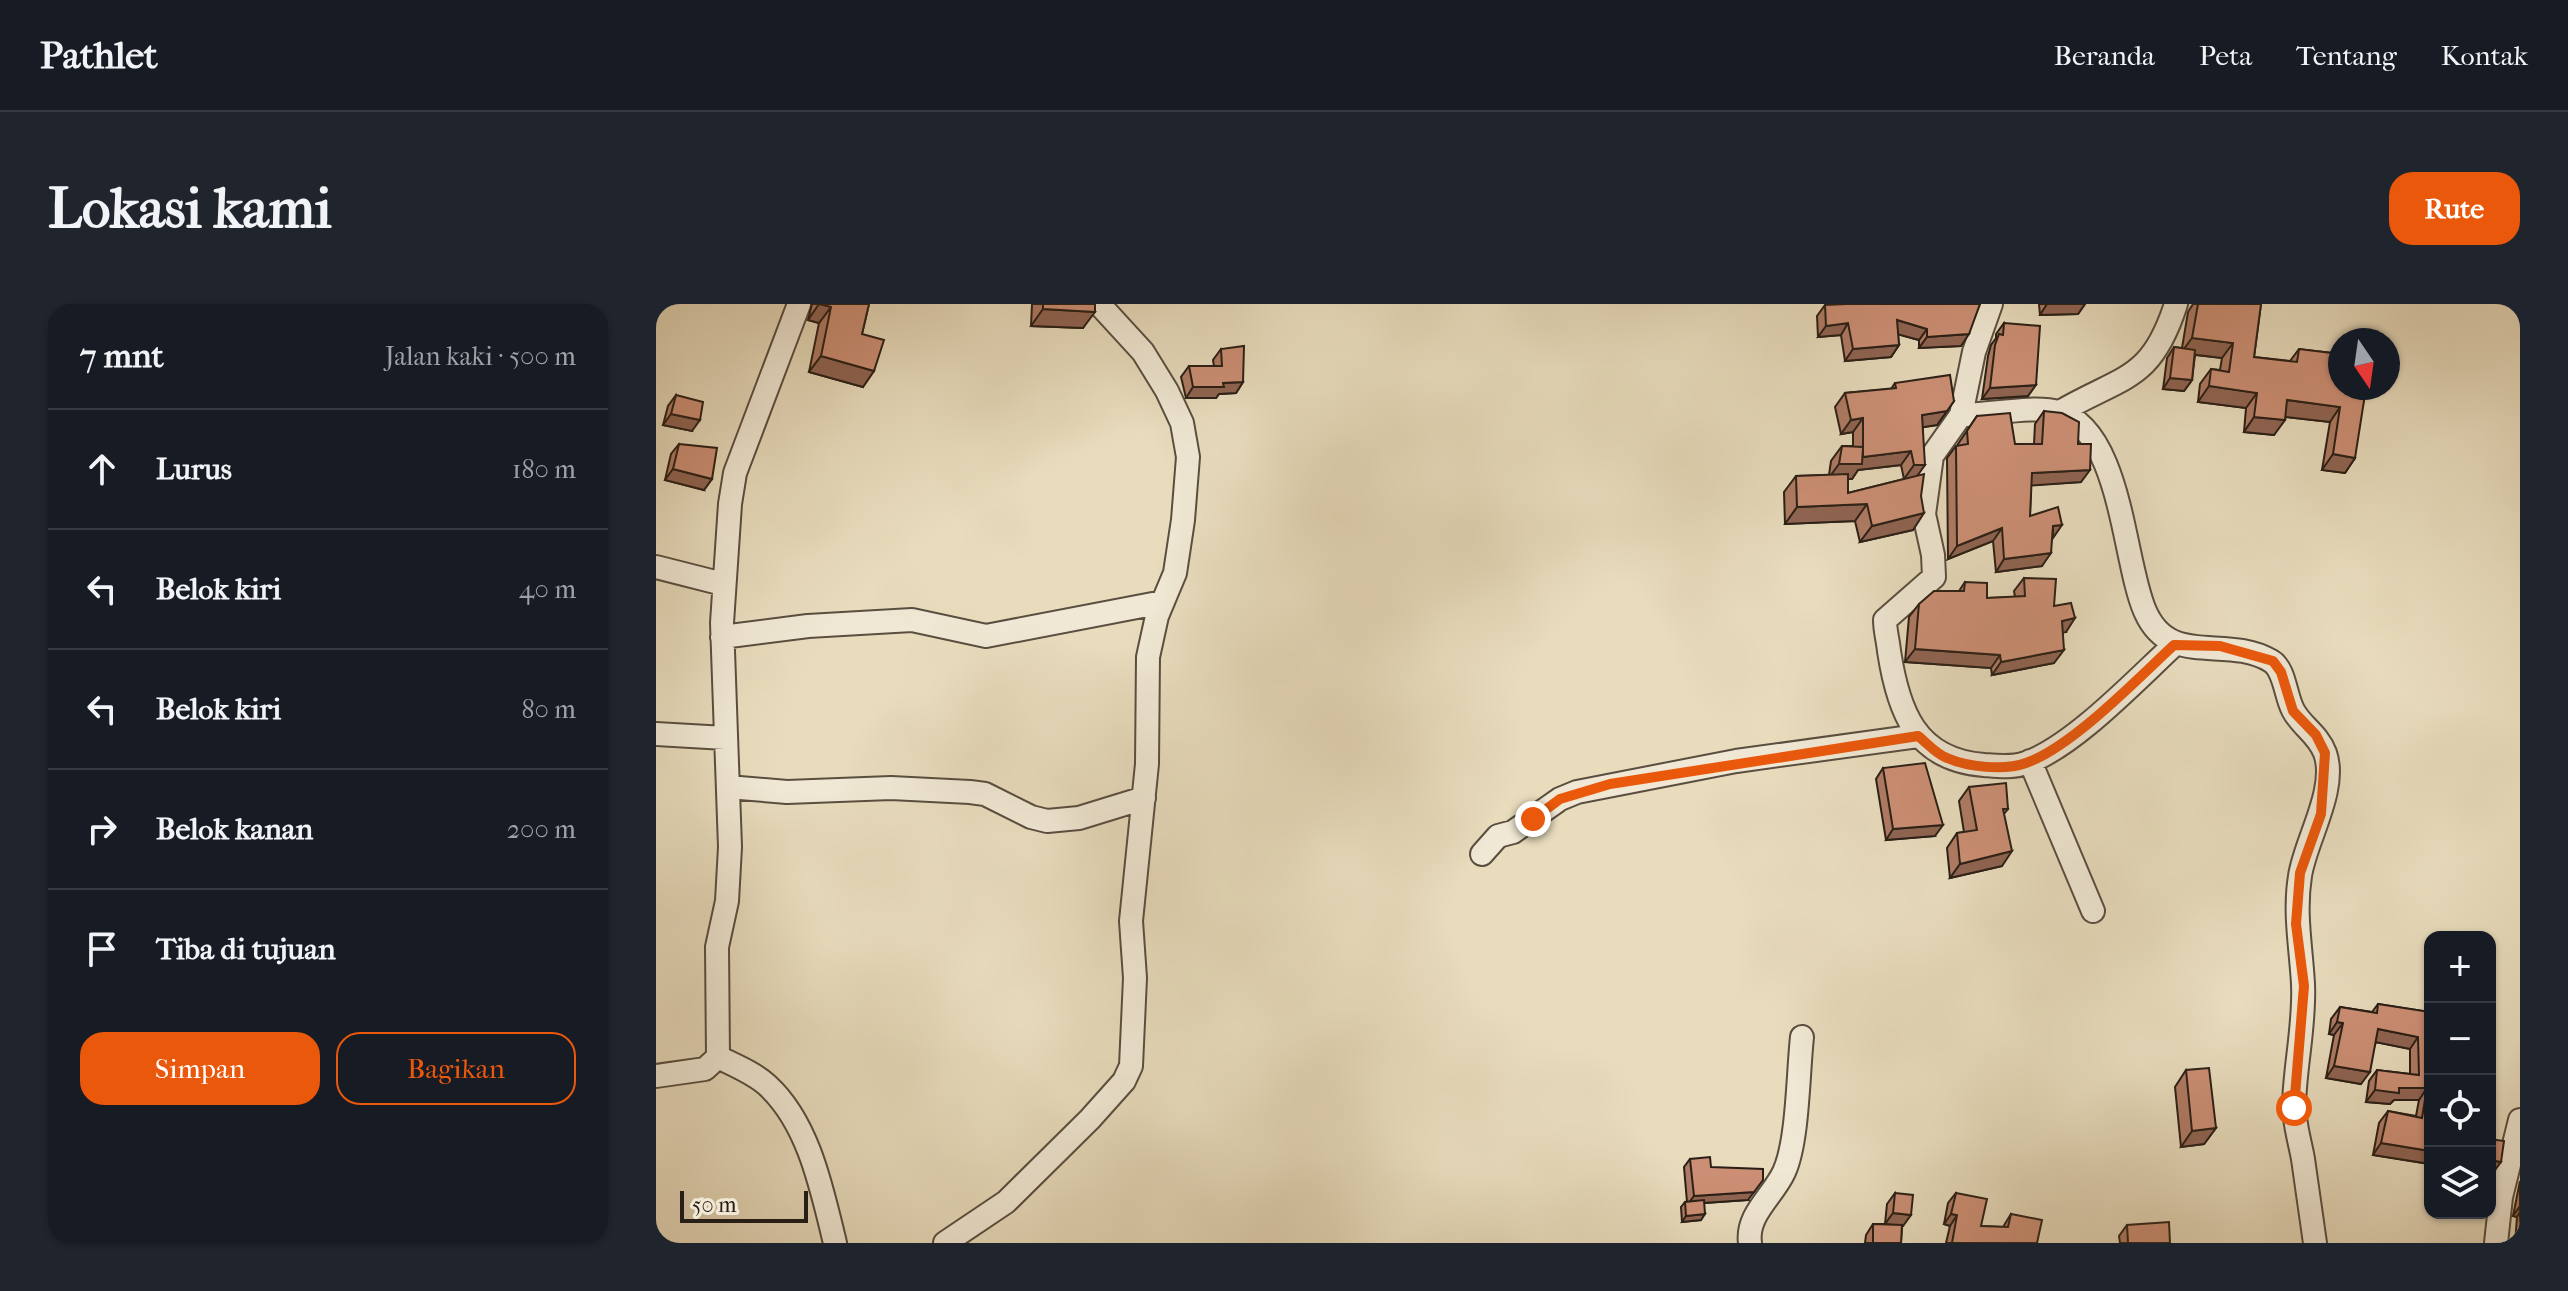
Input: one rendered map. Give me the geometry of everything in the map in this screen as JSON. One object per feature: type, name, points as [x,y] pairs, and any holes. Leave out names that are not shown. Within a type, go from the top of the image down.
[{"type":"street","points":[[656,1076],[705,1069],[718,1057],[717,947],[727,901],[728,787],[723,584],[735,473],[799,304]]},
{"type":"street","points":[[945,1243],[1006,1202],[1090,1119],[1124,1081],[1131,1066],[1135,978],[1131,921],[1144,798],[1148,657],[1163,602],[1175,573],[1188,474],[1186,440],[1175,407],[1154,368],[1099,304]]},
{"type":"street","points":[[1991,304],[1974,352],[1961,415],[1932,456],[1924,514],[1936,569],[1934,577],[1885,620],[1893,683],[1903,712],[1918,736],[1944,757],[1965,764],[1999,766],[2030,761],[2079,728],[2174,645]]},
{"type":"street","points":[[1961,415],[2060,412],[2131,378],[2156,353],[2176,304]]},
{"type":"street","points":[[2060,412],[2081,427],[2103,461],[2117,497],[2144,610],[2162,638],[2174,645],[2220,646],[2273,661],[2281,672],[2293,711],[2316,735],[2325,753],[2321,814],[2300,873],[2296,924],[2304,986],[2294,1108],[2315,1243]]},
{"type":"street","points":[[656,567],[723,584]]},
{"type":"street","points":[[722,637],[808,626],[912,620],[986,636],[1163,602]]},
{"type":"street","points":[[656,734],[725,738]]},
{"type":"street","points":[[1482,854],[1498,836],[1513,832],[1560,799],[1577,792],[1736,761],[1918,736]]},
{"type":"street","points":[[2030,761],[2093,911]]},
{"type":"street","points":[[728,787],[787,792],[891,788],[970,792],[985,794],[1031,817],[1047,821],[1079,818],[1144,798]]},
{"type":"street","points":[[1750,1243],[1753,1218],[1784,1172],[1791,1150],[1802,1037]]},
{"type":"street","points":[[718,1057],[767,1085],[794,1122],[817,1172],[835,1243]]},
{"type":"street","points":[[2496,1243],[2501,1197],[2520,1120]]},
{"type":"building","points":[[821,304],[869,304],[862,334],[884,340],[874,371],[821,356],[831,307]]},
{"type":"building","points":[[1043,304],[1095,304],[1095,312],[1043,309]]},
{"type":"building","points":[[1980,304],[1969,334],[1927,337],[1927,329],[1897,320],[1899,345],[1853,349],[1848,323],[1826,326],[1825,305]]},
{"type":"building","points":[[2198,304],[2261,304],[2254,357],[2297,362],[2299,349],[2328,353],[2328,400],[2364,400],[2355,458],[2333,454],[2340,407],[2287,400],[2285,420],[2254,417],[2257,393],[2209,386],[2211,369],[2229,372],[2233,343],[2192,338]]},
{"type":"building","points":[[2004,323],[2040,326],[2036,385],[1990,388],[1995,345],[1999,334],[2003,335]]},
{"type":"building","points":[[1244,346],[1243,382],[1223,383],[1224,387],[1193,387],[1189,366],[1222,366],[1221,349]]},
{"type":"building","points":[[2174,347],[2195,350],[2192,380],[2170,378]]},
{"type":"building","points":[[1950,375],[1954,401],[1947,411],[1922,415],[1925,465],[1914,465],[1911,451],[1863,457],[1863,418],[1851,420],[1845,393],[1896,388],[1895,383]]},
{"type":"building","points":[[676,395],[703,402],[700,420],[671,414]]},
{"type":"building","points":[[2044,411],[2062,413],[2079,422],[2078,444],[2091,444],[2090,470],[2032,473],[2030,516],[2058,507],[2062,525],[2053,526],[2051,553],[2004,559],[2002,528],[1957,546],[1956,446],[1968,444],[1967,431],[1977,416],[2010,413],[2015,444],[2042,444]]},
{"type":"building","points":[[679,444],[717,448],[712,479],[673,469]]},
{"type":"building","points":[[1842,446],[1863,447],[1862,464],[1839,464]]},
{"type":"building","points":[[1848,474],[1848,493],[1924,474],[1921,496],[1924,513],[1872,526],[1867,504],[1797,507],[1796,476]]},
{"type":"building","points":[[2024,578],[2056,579],[2054,606],[2071,603],[2075,618],[2062,621],[2064,650],[2001,662],[2000,655],[1915,649],[1919,604],[1934,591],[1964,591],[1965,582],[1987,583],[1987,598],[2025,596]]},
{"type":"building","points":[[1925,763],[1943,825],[1893,829],[1883,768]]},
{"type":"building","points":[[2006,783],[2008,809],[2003,809],[2012,851],[1960,864],[1957,833],[1977,830],[1969,787]]},
{"type":"building","points":[[2378,1004],[2424,1011],[2424,1088],[2399,1088],[2399,1093],[2375,1090],[2377,1070],[2419,1075],[2418,1037],[2378,1029],[2370,1072],[2334,1066],[2343,1023],[2337,1022],[2340,1007],[2377,1013]]},
{"type":"building","points":[[2209,1068],[2216,1128],[2192,1131],[2186,1070]]},
{"type":"building","points":[[2424,1106],[2424,1150],[2381,1143],[2388,1111],[2422,1118]]},
{"type":"building","points":[[2496,1140],[2504,1141],[2501,1162],[2496,1161]]},
{"type":"building","points":[[1710,1157],[1711,1167],[1763,1169],[1763,1180],[1754,1192],[1694,1196],[1690,1159]]},
{"type":"building","points":[[1895,1193],[1913,1195],[1911,1215],[1893,1213]]},
{"type":"building","points":[[1956,1193],[1987,1199],[1981,1226],[2008,1227],[2011,1214],[2042,1220],[2037,1243],[1952,1243],[1957,1215],[1951,1214]]},
{"type":"building","points":[[1704,1200],[1705,1214],[1686,1216],[1685,1202]]},
{"type":"building","points":[[2169,1222],[2170,1243],[2128,1243],[2127,1225]]},
{"type":"building","points":[[1873,1224],[1902,1225],[1901,1243],[1873,1243]]},
{"type":"route","points":[[1533,819],[1560,799],[1610,784],[1736,761],[1918,736],[1944,757],[1965,764],[1999,766],[2027,763],[2079,728],[2174,645],[2220,646],[2273,661],[2281,672],[2293,711],[2316,735],[2327,763],[2321,814],[2300,873],[2296,924],[2304,986],[2294,1108]]}]
